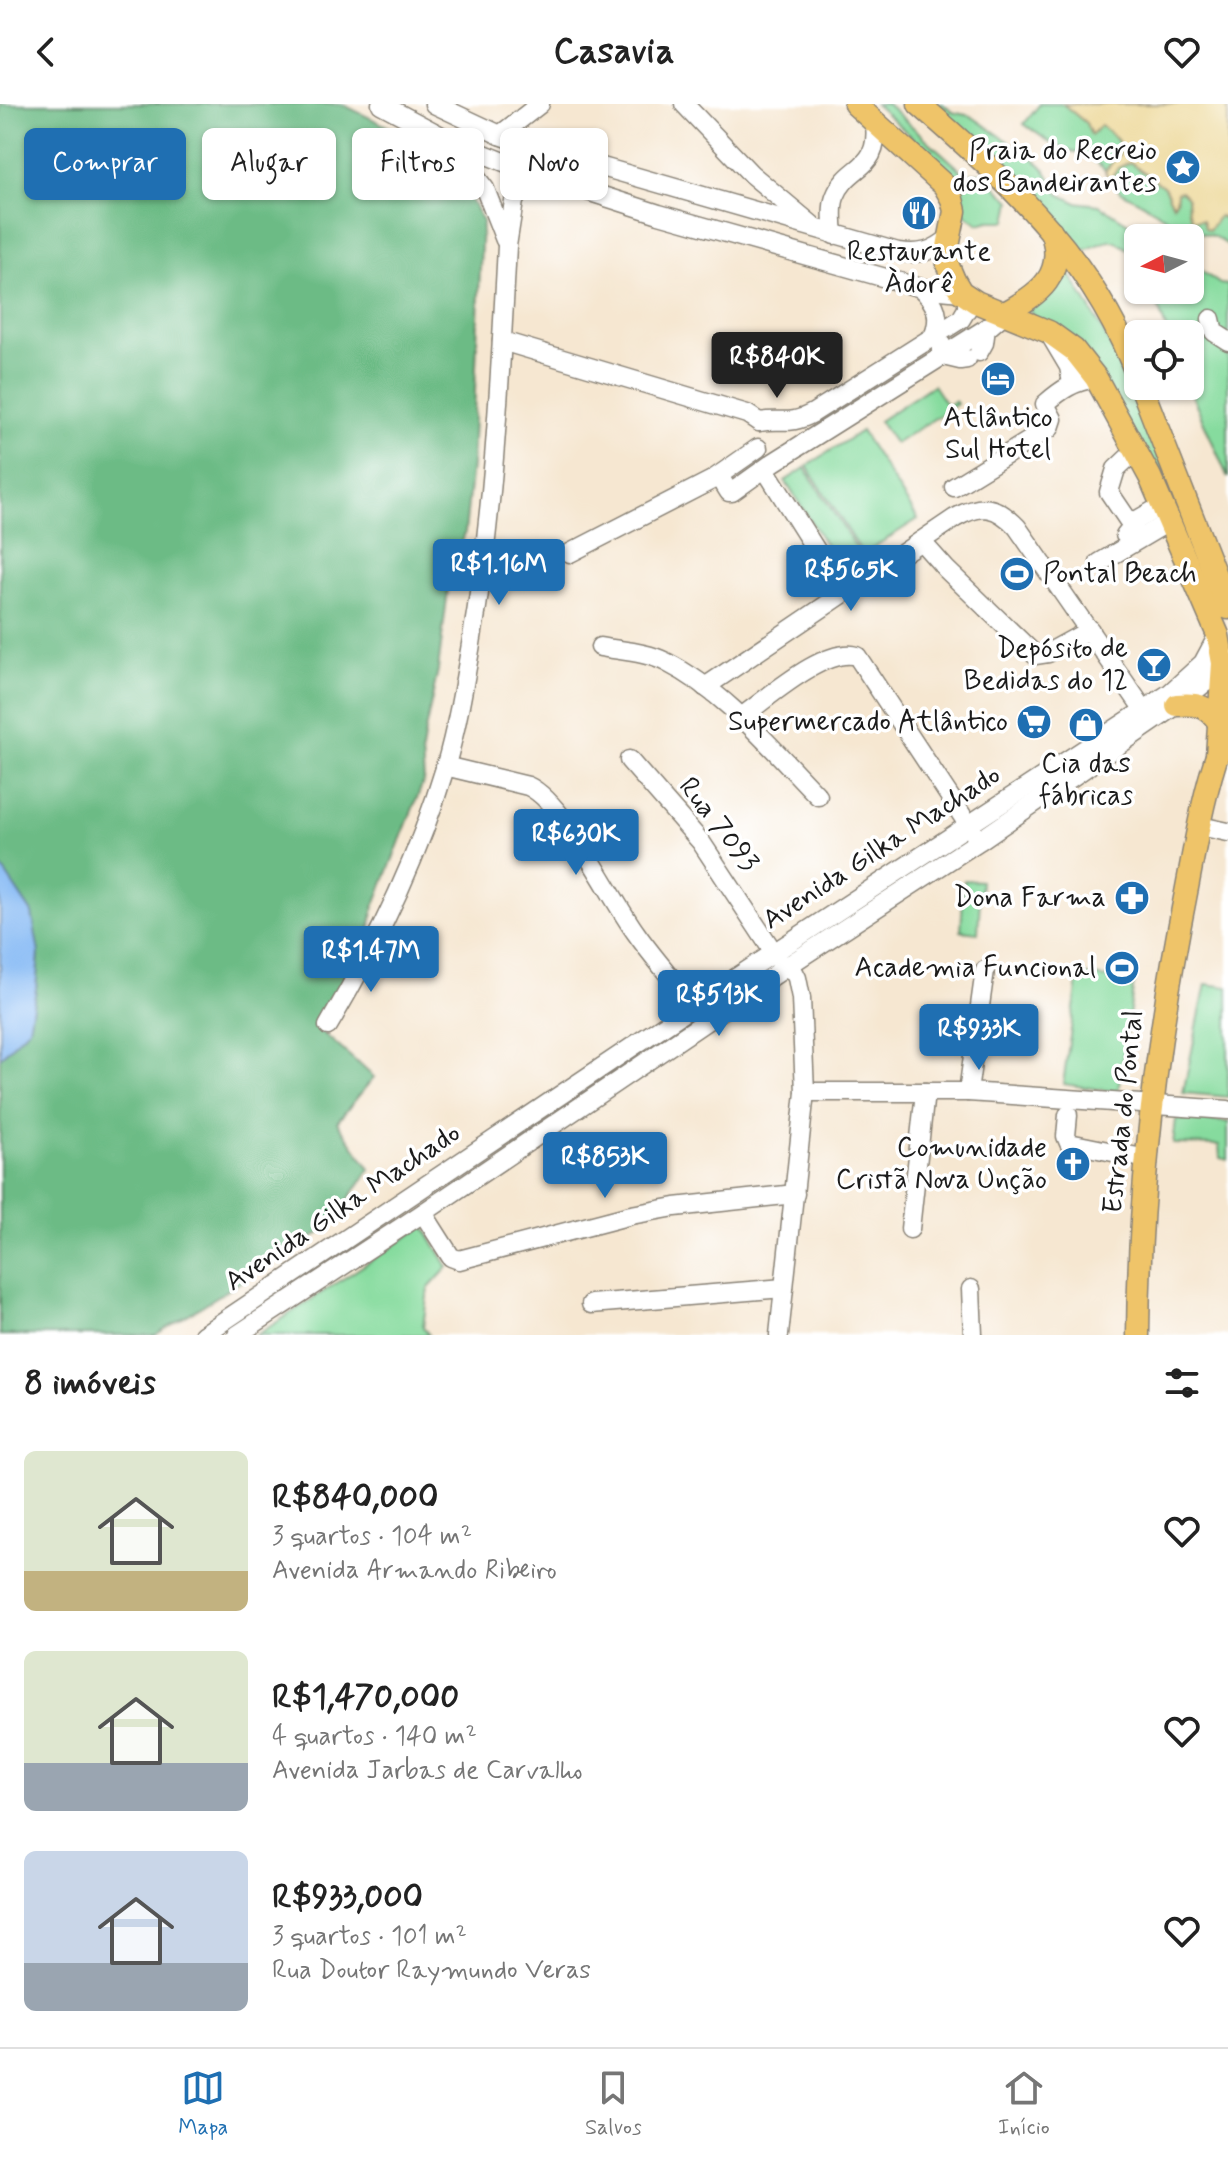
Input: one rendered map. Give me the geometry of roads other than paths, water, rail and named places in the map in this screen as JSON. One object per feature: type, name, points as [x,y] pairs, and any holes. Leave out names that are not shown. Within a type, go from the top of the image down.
[{"type":"main road","points":[[855,104],[944,185],[955,211],[948,266],[964,294]]},
{"type":"main road","points":[[919,104],[1007,182],[1050,228],[1082,270],[1124,342]]},
{"type":"main road","points":[[1005,313],[1048,282],[1056,253],[1050,228]]},
{"type":"main road","name":"Estrada do Pontal","points":[[964,294],[1049,332],[1074,350],[1096,378],[1166,513],[1226,660],[1223,723],[1167,991],[1150,1104],[1138,1287],[1138,1335]]},
{"type":"main road","points":[[1146,400],[1228,608]]},
{"type":"main road","points":[[1177,705],[1206,707],[1223,723]]},
{"type":"street","points":[[381,104],[426,128]]},
{"type":"street","points":[[434,104],[500,135]]},
{"type":"street","points":[[509,128],[540,104]]},
{"type":"street","points":[[684,104],[751,174],[826,232]]},
{"type":"street","points":[[826,232],[835,197],[873,155],[877,141],[875,124]]},
{"type":"street","points":[[608,169],[911,254],[924,254],[950,237]]},
{"type":"street","points":[[738,208],[751,198],[751,174]]},
{"type":"street","points":[[484,188],[507,246]]},
{"type":"street","points":[[502,341],[747,414],[759,422],[792,423],[914,350],[965,315],[964,294],[921,288],[608,197]]},
{"type":"street","points":[[328,1026],[362,967],[424,831],[462,699],[484,567],[507,246],[515,200]]},
{"type":"street","points":[[921,288],[937,311],[937,329],[933,337]]},
{"type":"street","points":[[719,476],[731,493],[1005,313]]},
{"type":"street","points":[[1211,319],[1214,332],[1228,341]]},
{"type":"street","points":[[943,356],[973,355],[984,343],[986,328]]},
{"type":"street","points":[[1049,332],[1069,367],[1072,383]]},
{"type":"street","points":[[933,337],[941,344],[943,356]]},
{"type":"street","points":[[914,350],[917,360],[926,366]]},
{"type":"street","points":[[954,487],[1050,428],[1053,419],[1045,404],[1072,383],[1096,378]]},
{"type":"street","points":[[759,422],[758,448],[843,593]]},
{"type":"street","points":[[792,423],[800,432],[803,444]]},
{"type":"street","points":[[570,553],[719,476],[758,448]]},
{"type":"street","points":[[1132,526],[1111,497],[1109,489],[1116,469],[1135,451]]},
{"type":"street","points":[[705,687],[921,541],[965,513],[986,508],[1005,514],[1017,527],[1144,710]]},
{"type":"street","points":[[1119,540],[1132,526],[1166,513]]},
{"type":"street","points":[[1099,563],[1166,513]]},
{"type":"street","points":[[921,541],[1035,655],[1048,653],[1090,630]]},
{"type":"street","name":"Avenida Gilka Machado","points":[[203,1335],[378,1231],[423,1213],[543,1132],[968,825],[1191,676],[1203,663],[1218,635]]},
{"type":"street","points":[[600,647],[656,658],[705,687],[741,717],[818,796]]},
{"type":"street","points":[[741,717],[821,661],[833,656],[857,656],[979,841]]},
{"type":"street","name":"Avenida Gilka Machado","points":[[237,1335],[531,1116],[693,1006],[783,961],[979,841],[1177,705],[1206,682],[1226,660]]},
{"type":"street","name":"Rua 7093","points":[[629,760],[701,842],[797,978],[801,998],[805,1092],[779,1335]]},
{"type":"street","points":[[445,766],[528,786],[540,793],[577,839],[649,952],[693,1006]]},
{"type":"street","points":[[1200,826],[1228,832]]},
{"type":"street","points":[[968,1092],[985,970]]},
{"type":"street","points":[[805,1092],[968,1092],[1228,1110]]},
{"type":"street","points":[[910,1229],[925,1092]]},
{"type":"street","points":[[1068,1115],[1066,1136],[1069,1143],[1147,1159]]},
{"type":"street","points":[[531,1116],[543,1132]]},
{"type":"street","points":[[423,1213],[451,1257],[459,1260],[631,1215],[795,1194]]},
{"type":"street","points":[[591,1304],[784,1288]]},
{"type":"street","points":[[971,1289],[973,1335]]},
{"type":"water","points":[[0,865],[32,913],[39,953],[29,1028],[0,1058]]},
{"type":"place","name":"Praia do Recreio dos Bandeirantes","points":[[1183,167]]},
{"type":"place","name":"Restaurante Àdorê","points":[[919,213]]},
{"type":"place","name":"Atlântico Sul Hotel","points":[[998,379]]},
{"type":"place","name":"Pontal Beach","points":[[1017,574]]},
{"type":"place","name":"Depósito de Bedidas do 12","points":[[1154,665]]},
{"type":"place","name":"Supermercado Atlântico","points":[[1034,722]]},
{"type":"place","name":"Cia das fábricas","points":[[1086,725]]},
{"type":"place","name":"Dona Farma","points":[[1132,898]]},
{"type":"place","name":"Academia Funcional","points":[[1122,968]]},
{"type":"place","name":"Comunidade Cristã Nova Unção","points":[[1073,1164]]}]
